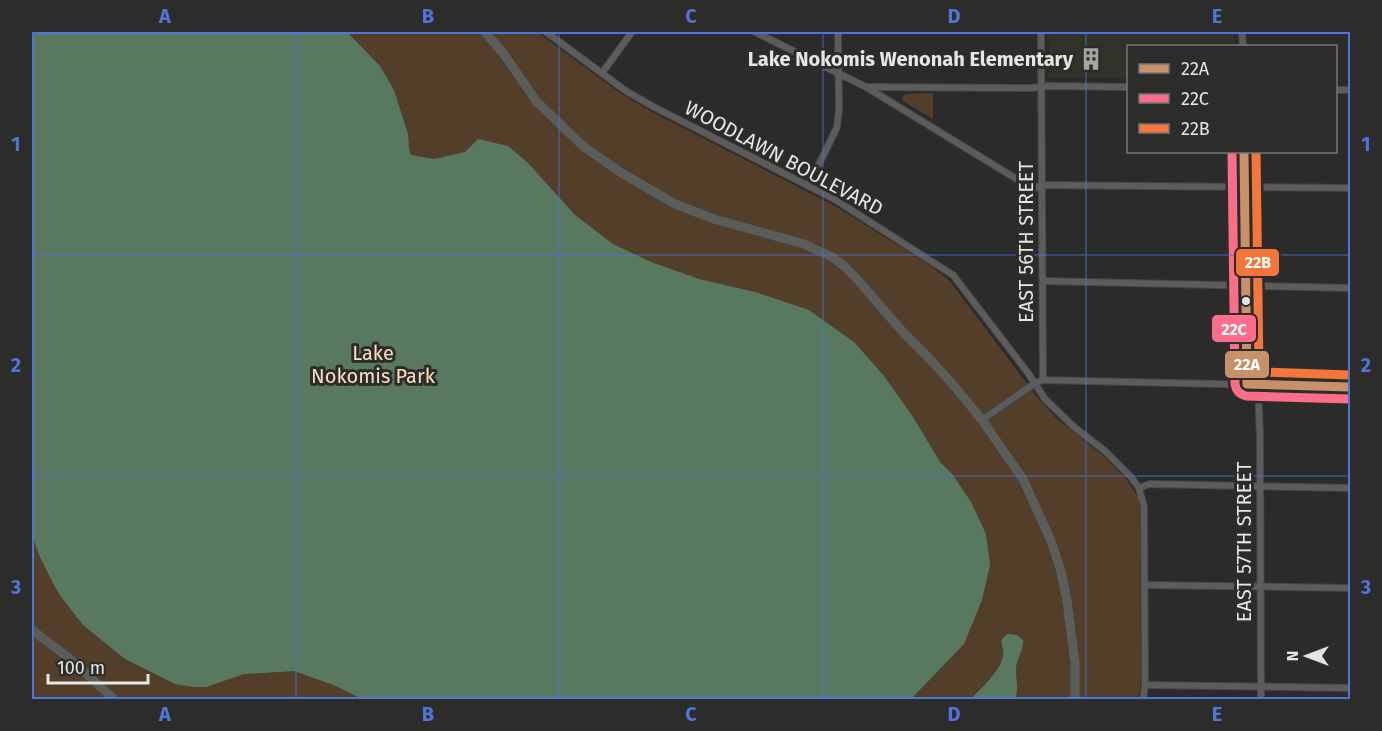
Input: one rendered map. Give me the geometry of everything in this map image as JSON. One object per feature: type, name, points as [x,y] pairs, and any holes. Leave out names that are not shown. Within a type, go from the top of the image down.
[{"type":"street","points":[[485,32],[537,102],[584,147],[620,172],[675,204],[714,219],[804,244],[821,251],[843,265],[934,364],[982,420],[1023,479],[1051,541],[1067,601],[1075,663],[1075,699]]},
{"type":"street","name":"WOODLAWN BOULEVARD","points":[[546,32],[626,91],[834,199],[953,275],[1045,399],[1074,427],[1105,451],[1139,488]]},
{"type":"street","points":[[602,73],[632,32]]},
{"type":"street","points":[[755,32],[866,87],[1033,189],[1042,184],[1350,188]]},
{"type":"street","points":[[808,186],[837,127],[838,32]]},
{"type":"street","name":"EAST 56TH STREET","points":[[1041,32],[1043,380]]},
{"type":"street","points":[[866,87],[1127,87]]},
{"type":"street","points":[[1244,153],[1247,384]]},
{"type":"street","points":[[1043,282],[1350,288]]},
{"type":"street","points":[[982,420],[1035,383],[1043,380],[1350,387]]},
{"type":"street","name":"EAST 57TH STREET","points":[[1258,385],[1261,699]]},
{"type":"street","points":[[1143,699],[1145,685],[1144,507],[1139,488],[1150,484],[1350,488]]},
{"type":"street","points":[[1145,585],[1350,588]]},
{"type":"street","points":[[32,630],[69,658],[115,699]]},
{"type":"street","points":[[1145,685],[1350,688]]},
{"type":"shaded area","name":"Lake Nokomis Park","points":[[32,32],[347,32],[380,66],[394,90],[408,134],[411,155],[434,159],[465,152],[478,139],[508,146],[528,163],[575,215],[613,244],[651,262],[699,279],[755,292],[809,310],[855,343],[884,376],[913,417],[940,462],[953,475],[971,502],[986,534],[990,565],[982,600],[964,644],[910,700],[362,699],[336,686],[294,671],[244,674],[206,687],[175,684],[125,659],[83,625],[62,598],[40,557],[32,536]]},
{"type":"shaded area","points":[[1049,32],[1234,32],[1234,45],[1127,45],[1127,79],[1049,78]]},
{"type":"shaded area","points":[[1008,634],[1017,635],[1023,640],[1016,665],[1015,699],[971,699],[998,668],[1003,656],[1002,639]]},
{"type":"green space","name":"Lake Nokomis Park","points":[[32,32],[537,32],[623,95],[652,112],[835,206],[925,262],[949,280],[1037,397],[1055,417],[1125,477],[1138,497],[1140,507],[1141,682],[1138,699],[32,699]]},
{"type":"green space","points":[[933,93],[933,119],[903,101],[902,98],[907,94]]},
{"type":"transit line","name":"22C","points":[[1232,153],[1236,389],[1246,396],[1350,399]]},
{"type":"transit line","name":"22A","points":[[1244,153],[1247,384],[1350,387]]},
{"type":"transit line","name":"22B","points":[[1256,153],[1259,372],[1350,375]]},
{"type":"place","name":"Lake Nokomis Wenonah Elementary","points":[[1091,59]]}]
